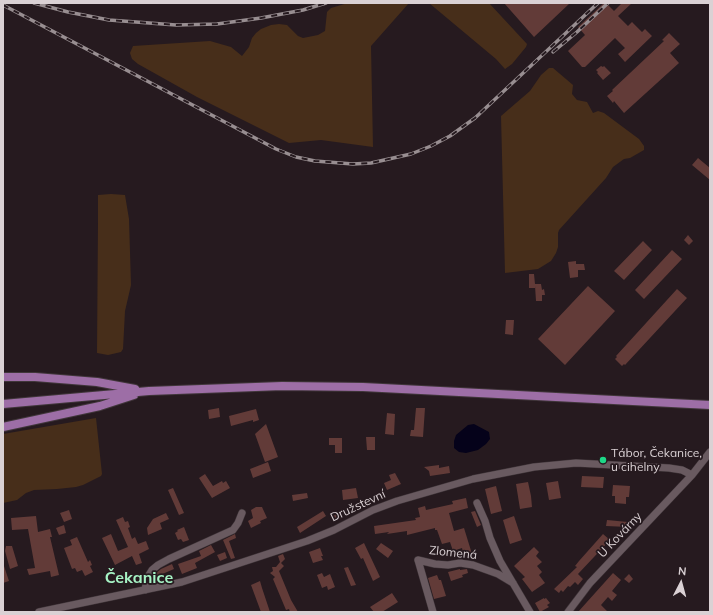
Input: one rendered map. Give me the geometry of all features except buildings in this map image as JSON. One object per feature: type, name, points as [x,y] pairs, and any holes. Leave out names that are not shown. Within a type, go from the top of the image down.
[{"type":"main road","points":[[3,377],[35,377],[97,382],[149,391]]},
{"type":"main road","points":[[3,404],[149,391],[274,386],[363,387],[708,405]]},
{"type":"main road","points":[[3,427],[100,406],[149,391]]},
{"type":"street","name":"U Kovárny","points":[[568,612],[590,583],[692,475],[710,452]]},
{"type":"street","name":"Družstevní","points":[[39,612],[56,610],[182,582],[290,547],[334,530],[373,510],[396,501],[473,479],[534,467],[569,463],[669,468],[682,470],[692,475]]},
{"type":"street","name":"Zlomená","points":[[477,503],[500,561],[530,612]]},
{"type":"street","points":[[145,590],[147,578],[152,570],[158,565],[233,530],[238,524],[242,513]]},
{"type":"street","name":"Zlomená","points":[[433,612],[418,560],[434,564],[460,563],[473,565],[498,574],[513,584]]},
{"type":"shaded area","points":[[348,3],[409,3],[371,46],[373,147],[321,140],[289,143],[197,97],[138,64],[132,59],[130,53],[133,46],[210,41],[231,47],[242,56],[249,47],[252,38],[261,29],[279,24],[287,25],[298,36],[303,38],[318,35],[325,31],[327,12],[331,8]]},
{"type":"shaded area","points":[[429,3],[489,3],[527,44],[526,47],[512,64],[505,69],[496,59]]},
{"type":"shaded area","points":[[549,68],[553,68],[573,85],[572,94],[577,100],[587,102],[593,113],[598,111],[604,113],[639,139],[644,146],[644,150],[630,158],[624,159],[613,167],[606,178],[559,230],[558,247],[551,261],[538,269],[505,273],[501,116],[530,91],[541,75]]},
{"type":"shaded area","points":[[98,195],[125,195],[129,219],[131,285],[125,311],[123,349],[121,352],[108,355],[97,353]]},
{"type":"shaded area","points":[[96,418],[101,476],[76,487],[34,490],[26,493],[17,500],[3,503],[3,434]]},
{"type":"water","points":[[474,424],[489,432],[490,439],[478,450],[466,453],[459,452],[454,448],[456,435],[468,425]]},
{"type":"railway","points":[[34,3],[68,12],[109,20],[176,25],[217,24],[261,18],[303,10],[326,3]]},
{"type":"railway","points":[[3,5],[276,149],[296,157],[315,161],[353,164],[371,163],[411,154],[450,136],[475,118],[598,3]]},
{"type":"railway","points":[[553,52],[608,3]]},
{"type":"place","name":"Tábor, Čekanice, u cihelny","points":[[603,460]]},
{"type":"district","name":"Čekanice","points":[[139,578]]}]
